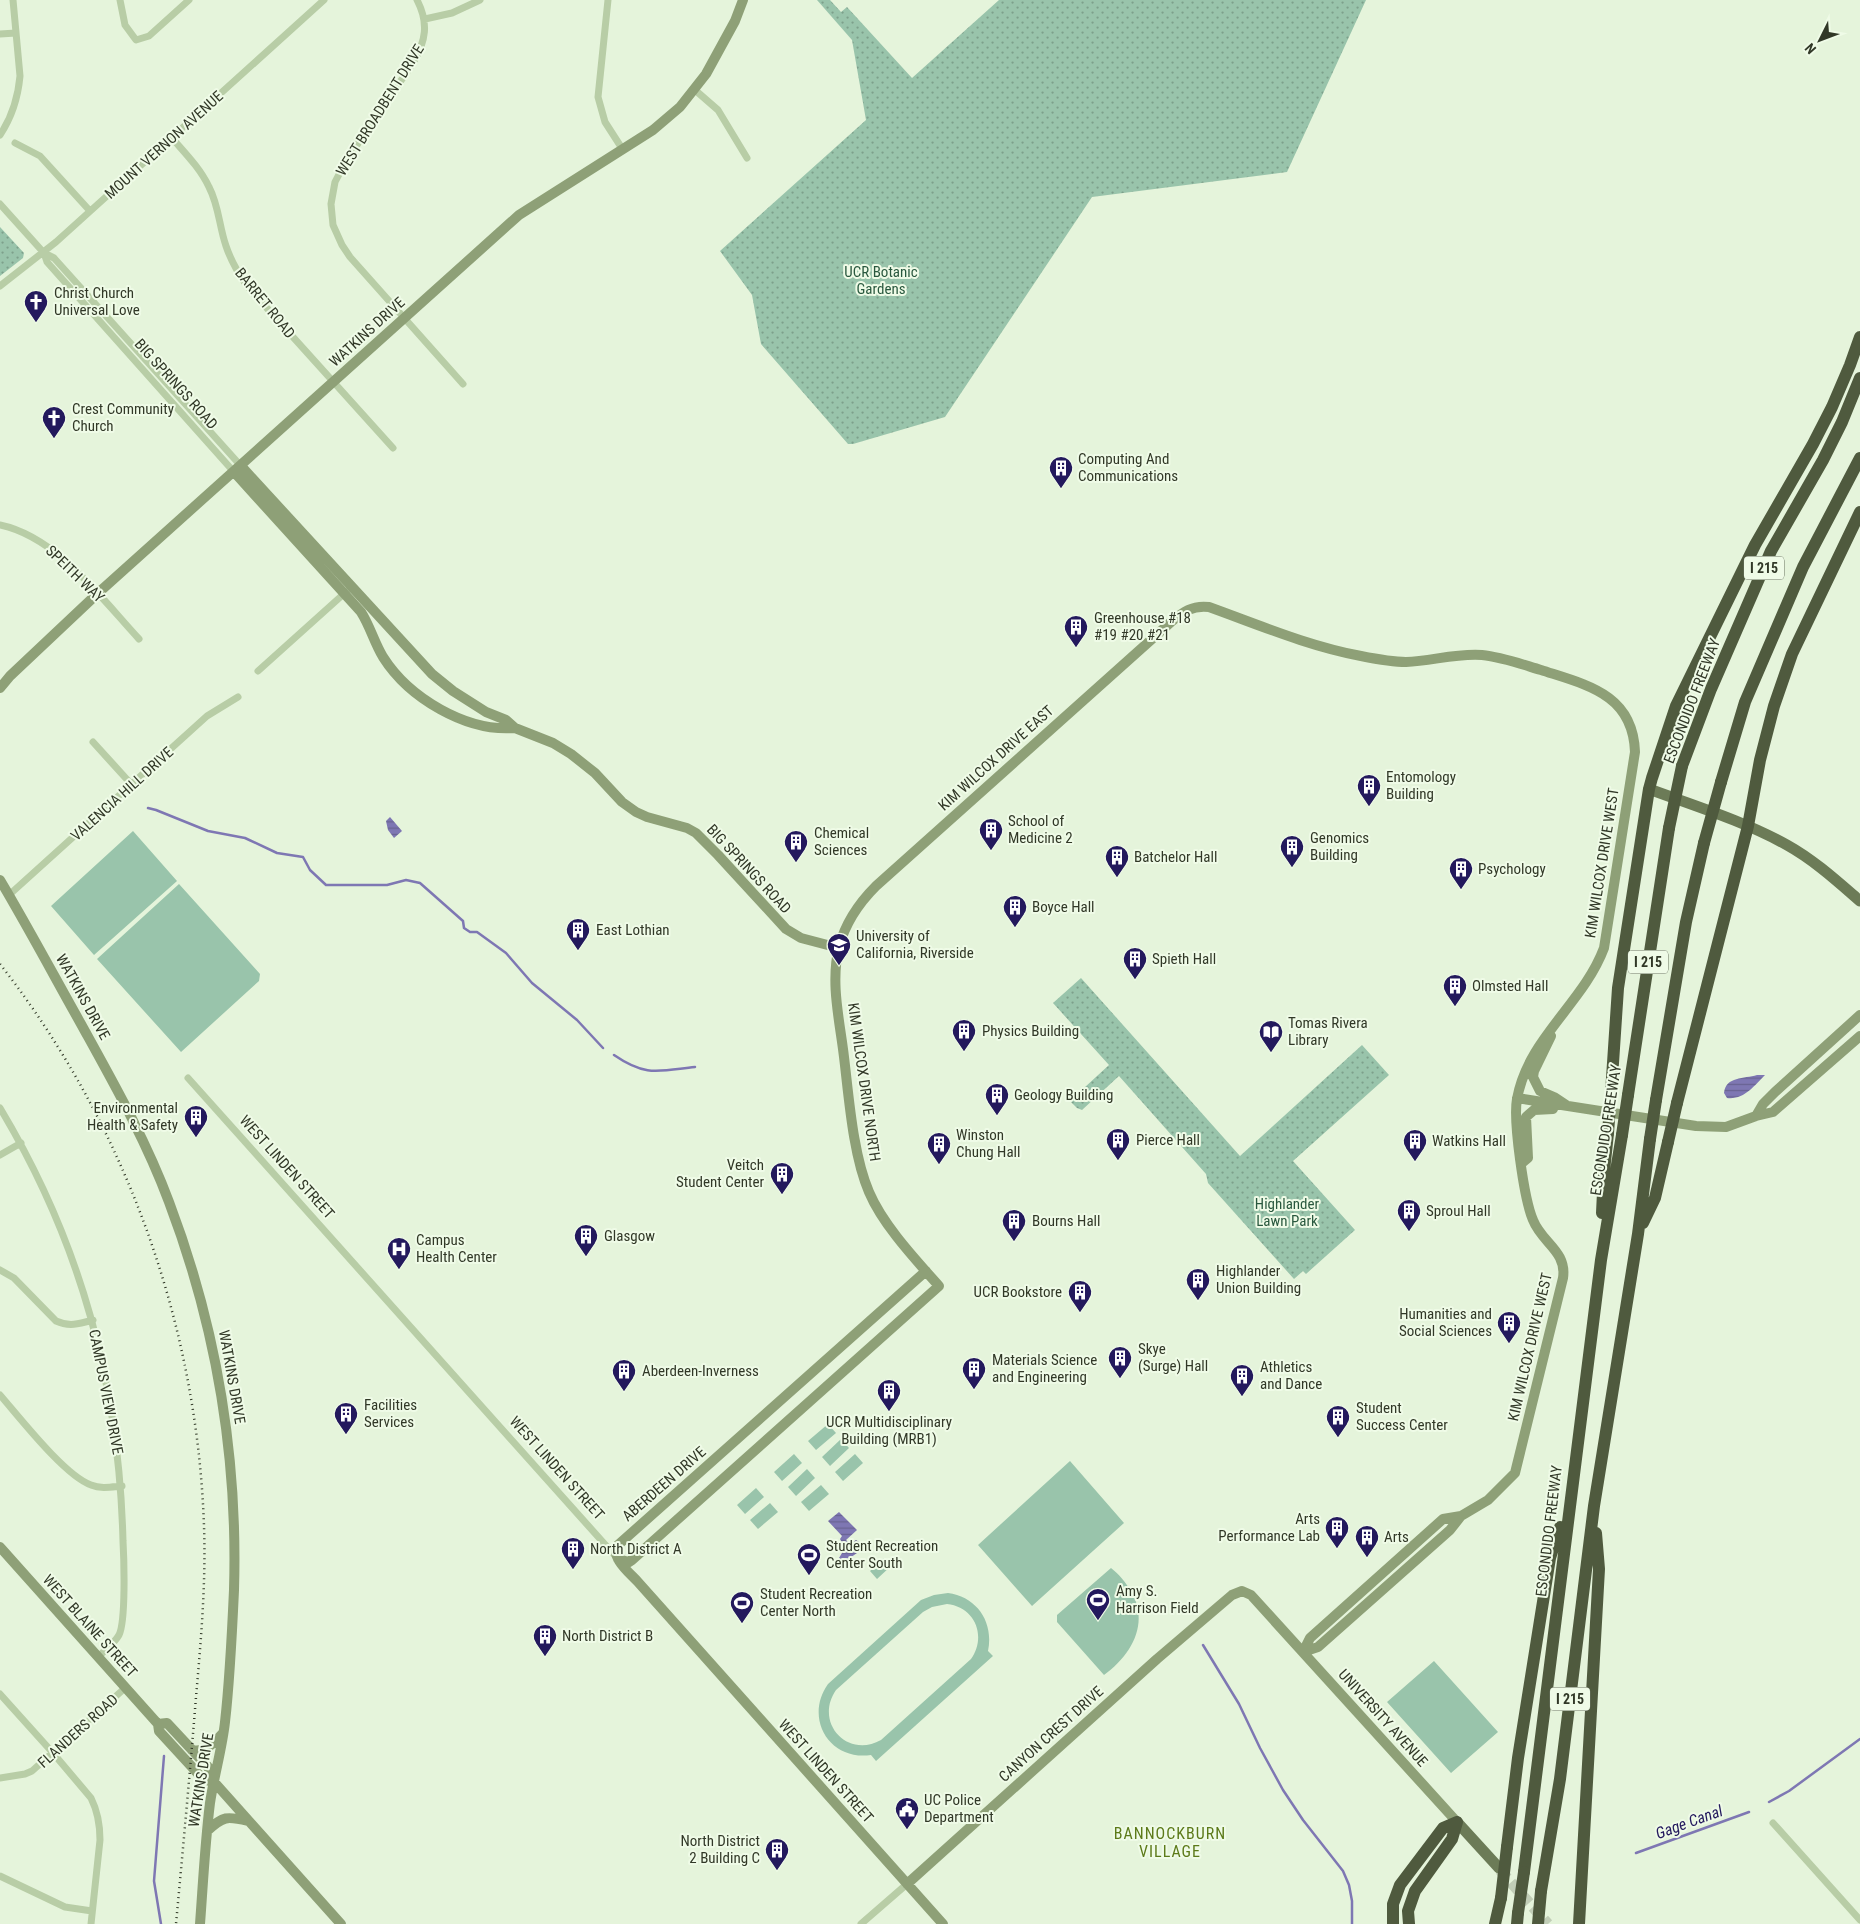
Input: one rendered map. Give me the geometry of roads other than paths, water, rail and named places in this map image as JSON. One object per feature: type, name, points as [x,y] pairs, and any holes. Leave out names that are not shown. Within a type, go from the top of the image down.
[{"type":"highway","points":[[1601,1260],[1604,1171],[1612,1093],[1618,988],[1649,789],[1676,706],[1755,545],[1832,407],[1860,337]]},
{"type":"highway","name":"ESCONDIDO FREEWAY","points":[[1517,1919],[1601,1260],[1669,828],[1682,766],[1711,689],[1771,551],[1823,460],[1842,422],[1860,378]]},
{"type":"highway","name":"I 215","points":[[1538,1924],[1541,1891],[1560,1779],[1594,1506],[1638,1234],[1656,1100],[1686,922],[1704,843],[1745,702],[1803,567],[1860,458]]},
{"type":"highway","points":[[1638,1234],[1654,1198],[1748,826],[1760,760],[1774,706],[1792,654],[1860,512]]},
{"type":"highway","points":[[1495,1924],[1501,1898],[1518,1758],[1550,1558],[1569,1501]]},
{"type":"highway","points":[[1579,1924],[1599,1569],[1594,1506]]},
{"type":"highway","points":[[1393,1924],[1393,1904],[1400,1885],[1443,1828],[1458,1822]]},
{"type":"highway","points":[[1409,1924],[1408,1911],[1415,1891],[1452,1839],[1458,1822]]},
{"type":"main road","points":[[1649,789],[1748,826],[1787,845],[1814,863],[1860,901]]},
{"type":"main road","name":"UNIVERSITY AVENUE","points":[[1458,1822],[1499,1868]]},
{"type":"street","points":[[0,135],[9,120],[19,89],[20,76],[13,0]]},
{"type":"street","points":[[120,0],[125,25],[136,40],[149,36],[189,0]]},
{"type":"street","name":"MOUNT VERNON AVENUE","points":[[0,286],[44,253],[324,0]]},
{"type":"street","name":"WEST BROADBENT DRIVE","points":[[417,0],[425,19],[425,36],[419,53],[340,171],[335,182],[331,204],[333,225],[342,245],[404,319],[463,384]]},
{"type":"street","points":[[425,19],[452,13],[480,0]]},
{"type":"street","points":[[608,0],[598,97],[605,122],[623,150]]},
{"type":"street","name":"WATKINS DRIVE","points":[[0,688],[10,676],[97,594],[519,215],[653,130],[680,107],[695,90],[720,50],[735,21],[743,0]]},
{"type":"street","points":[[0,34],[16,33]]},
{"type":"street","points":[[695,90],[722,116],[747,158]]},
{"type":"street","name":"BARRET ROAD","points":[[172,138],[190,159],[210,188],[218,212],[225,245],[236,270],[256,297],[392,448]]},
{"type":"street","points":[[15,144],[40,156],[90,211]]},
{"type":"street","name":"BIG SPRINGS ROAD","points":[[0,204],[44,253],[54,258],[237,469],[348,590],[432,674],[470,702],[506,720],[516,728],[536,735],[570,754],[595,774],[622,802],[636,812],[647,818],[687,828],[696,833],[786,930],[801,938],[839,948]]},
{"type":"street","name":"SPEITH WAY","points":[[0,525],[24,532],[46,545],[97,594],[139,639]]},
{"type":"street","points":[[258,671],[348,590]]},
{"type":"street","name":"BIG SPRINGS ROAD","points":[[348,590],[388,664],[420,695],[439,707],[473,722],[502,729],[516,728]]},
{"type":"street","name":"KIM WILCOX DRIVE WEST","points":[[1194,607],[1209,606],[1306,643],[1362,656],[1406,662],[1461,655],[1480,655],[1504,659],[1577,682],[1594,688],[1607,696],[1622,710],[1632,730],[1635,752],[1604,948],[1591,975],[1528,1064],[1517,1098],[1516,1119],[1527,1204],[1532,1220],[1562,1260],[1564,1267],[1563,1278],[1515,1473],[1488,1500],[1461,1516],[1450,1530],[1318,1647],[1303,1652]]},
{"type":"street","name":"KIM WILCOX DRIVE EAST","points":[[839,948],[852,916],[874,888],[1164,628],[1182,613],[1194,607]]},
{"type":"street","name":"VALENCIA HILL DRIVE","points":[[9,895],[207,716],[238,697]]},
{"type":"street","points":[[93,742],[132,785]]},
{"type":"street","name":"WATKINS DRIVE","points":[[0,880],[99,1056],[135,1124],[154,1165],[184,1243],[206,1318],[221,1390],[234,1522],[231,1644],[223,1732],[208,1831],[200,1924]]},
{"type":"street","name":"KIM WILCOX DRIVE NORTH","points":[[618,1559],[629,1562],[632,1560],[939,1286],[879,1212],[859,1163],[836,988],[836,964],[839,948]]},
{"type":"street","points":[[1756,1116],[1763,1104],[1775,1092],[1860,1015]]},
{"type":"street","points":[[1558,1020],[1534,1071],[1533,1078],[1540,1091],[1554,1097],[1568,1107]]},
{"type":"street","points":[[1517,1098],[1714,1127],[1737,1124],[1756,1116],[1773,1112],[1860,1036]]},
{"type":"street","name":"WEST LINDEN STREET","points":[[188,1078],[942,1924]]},
{"type":"street","points":[[1522,1163],[1528,1158],[1526,1120],[1528,1115],[1540,1109],[1568,1107]]},
{"type":"street","name":"CAMPUS VIEW DRIVE","points":[[0,1108],[21,1143],[54,1211],[72,1256],[93,1320],[104,1363],[122,1486],[124,1557],[122,1621],[119,1634],[98,1657]]},
{"type":"street","points":[[0,1155],[21,1143]]},
{"type":"street","points":[[0,1270],[14,1278],[56,1321],[71,1325],[93,1320]]},
{"type":"street","name":"ABERDEEN DRIVE","points":[[618,1559],[616,1553],[618,1545],[926,1271]]},
{"type":"street","points":[[0,1395],[75,1477],[101,1488],[122,1486]]},
{"type":"street","name":"WEST BLAINE STREET","points":[[0,1547],[158,1724],[159,1731],[202,1778],[214,1784],[341,1924]]},
{"type":"street","name":"UNIVERSITY AVENUE","points":[[1242,1591],[1251,1595],[1458,1822]]},
{"type":"street","name":"CANYON CREST DRIVE","points":[[861,1924],[1157,1659],[1232,1595],[1242,1591]]},
{"type":"street","name":"FLANDERS ROAD","points":[[0,1778],[32,1771],[125,1688]]},
{"type":"street","points":[[0,1694],[90,1798],[97,1812],[100,1840],[91,1924]]},
{"type":"street","name":"WEST BLAINE STREET","points":[[158,1724],[167,1723],[208,1768],[214,1784]]},
{"type":"street","points":[[192,1750],[198,1751],[206,1748],[223,1732]]},
{"type":"street","points":[[208,1831],[227,1817],[248,1821]]},
{"type":"street","points":[[1773,1824],[1860,1920]]},
{"type":"street","points":[[0,1876],[65,1907],[92,1911]]},
{"type":"waterway","points":[[148,808],[208,831],[245,838],[277,853],[303,857],[310,870],[326,885],[387,885],[406,880],[420,883],[463,921],[464,928],[470,932],[477,932],[506,953],[532,983],[577,1020],[603,1048]]},
{"type":"waterway","points":[[614,1055],[644,1070],[662,1071],[695,1067]]},
{"type":"waterway","points":[[1203,1645],[1239,1704],[1283,1790],[1303,1820],[1343,1871],[1349,1885],[1352,1901],[1352,1924]]},
{"type":"waterway","name":"Gage Canal","points":[[1769,1802],[1789,1791],[1860,1739]]},
{"type":"waterway","points":[[161,1924],[154,1881],[164,1756]]},
{"type":"waterway","name":"Gage Canal","points":[[1636,1853],[1749,1812]]},
{"type":"tunnel","points":[[1500,1870],[1548,1924]]},
{"type":"railway","points":[[0,964],[44,1026],[84,1091],[118,1159],[146,1229],[169,1301],[187,1375],[198,1450],[204,1526],[204,1569],[200,1654],[176,1924]]},
{"type":"place","name":"Christ Church Universal Love","points":[[36,323]]},
{"type":"place","name":"Crest Community Church","points":[[54,439]]},
{"type":"place","name":"Computing And Communications","points":[[1061,489]]},
{"type":"place","name":"Greenhouse #18 #19 #20 #21","points":[[1076,648]]},
{"type":"place","name":"Entomology Building","points":[[1369,807]]},
{"type":"place","name":"School of Medicine 2","points":[[991,851]]},
{"type":"place","name":"Chemical Sciences","points":[[796,863]]},
{"type":"place","name":"Genomics Building","points":[[1292,868]]},
{"type":"place","name":"Batchelor Hall","points":[[1117,878]]},
{"type":"place","name":"Psychology","points":[[1461,890]]},
{"type":"place","name":"Boyce Hall","points":[[1015,928]]},
{"type":"place","name":"East Lothian","points":[[578,951]]},
{"type":"place","name":"University of California, Riverside","points":[[839,966]]},
{"type":"place","name":"Spieth Hall","points":[[1135,980]]},
{"type":"place","name":"Olmsted Hall","points":[[1455,1007]]},
{"type":"place","name":"Physics Building","points":[[964,1052]]},
{"type":"place","name":"Tomas Rivera Library","points":[[1271,1053]]},
{"type":"place","name":"Geology Building","points":[[997,1116]]},
{"type":"place","name":"Environmental Health & Safety","points":[[196,1138]]},
{"type":"place","name":"Pierce Hall","points":[[1118,1161]]},
{"type":"place","name":"Watkins Hall","points":[[1415,1162]]},
{"type":"place","name":"Winston Chung Hall","points":[[939,1165]]},
{"type":"place","name":"Veitch Student Center","points":[[782,1195]]},
{"type":"place","name":"Sproul Hall","points":[[1409,1232]]},
{"type":"place","name":"Bourns Hall","points":[[1014,1242]]},
{"type":"place","name":"Glasgow","points":[[586,1257]]},
{"type":"place","name":"Campus Health Center","points":[[399,1270]]},
{"type":"place","name":"Highlander Union Building","points":[[1198,1301]]},
{"type":"place","name":"UCR Bookstore","points":[[1080,1313]]},
{"type":"place","name":"Humanities and Social Sciences","points":[[1509,1344]]},
{"type":"place","name":"Skye (Surge) Hall","points":[[1120,1379]]},
{"type":"place","name":"Materials Science and Engineering","points":[[974,1390]]},
{"type":"place","name":"Aberdeen-Inverness","points":[[624,1392]]},
{"type":"place","name":"Athletics and Dance","points":[[1242,1397]]},
{"type":"place","name":"UCR Multidisciplinary Building (MRB1)","points":[[889,1412]]},
{"type":"place","name":"Facilities Services","points":[[346,1435]]},
{"type":"place","name":"Student Success Center","points":[[1338,1438]]},
{"type":"place","name":"Arts Performance Lab","points":[[1337,1549]]},
{"type":"place","name":"Arts","points":[[1367,1558]]},
{"type":"place","name":"North District A","points":[[573,1570]]},
{"type":"place","name":"Student Recreation Center South","points":[[809,1576]]},
{"type":"place","name":"Amy S. Harrison Field","points":[[1098,1621]]},
{"type":"place","name":"Student Recreation Center North","points":[[742,1624]]},
{"type":"place","name":"North District B","points":[[545,1657]]},
{"type":"place","name":"UC Police Department","points":[[907,1830]]},
{"type":"place","name":"North District 2 Building C","points":[[777,1871]]},
{"type":"district","name":"BANNOCKBURN VILLAGE","points":[[1170,1842]]},
{"type":"park label","name":"UCR Botanic Gardens","points":[[881,280]]},
{"type":"park label","name":"Highlander Lawn Park","points":[[1287,1212]]}]
